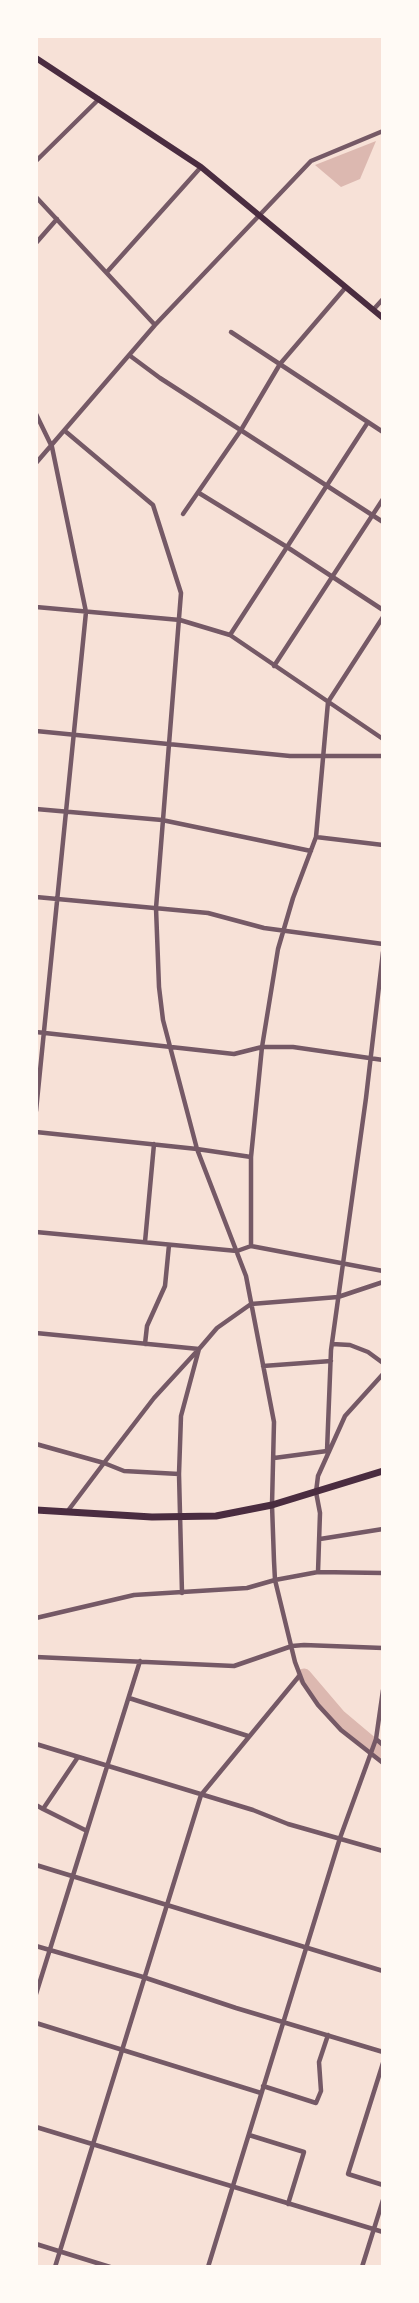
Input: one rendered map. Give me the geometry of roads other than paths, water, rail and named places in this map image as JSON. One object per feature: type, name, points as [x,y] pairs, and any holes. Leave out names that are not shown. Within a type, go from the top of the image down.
[{"type":"main road","points":[[36,58],[200,167],[383,318]]},
{"type":"main road","points":[[36,1510],[180,1518],[241,1512],[272,1505],[383,1471]]},
{"type":"street","points":[[36,161],[99,99]]},
{"type":"street","points":[[36,463],[52,447],[155,325],[311,161],[383,131]]},
{"type":"street","points":[[107,272],[200,167]]},
{"type":"street","points":[[36,197],[155,325]]},
{"type":"street","points":[[36,243],[57,219]]},
{"type":"street","points":[[183,514],[240,430],[280,364],[346,287]]},
{"type":"street","points":[[373,310],[383,299]]},
{"type":"street","points":[[231,332],[383,432]]},
{"type":"street","points":[[129,355],[240,430],[383,522]]},
{"type":"street","points":[[36,414],[52,447],[86,612],[36,1111]]},
{"type":"street","points":[[230,634],[368,422]]},
{"type":"street","points":[[65,431],[153,505],[181,593],[156,908],[159,987],[170,1046],[197,1149],[246,1276],[252,1304],[274,1422],[272,1505],[276,1580],[300,1675],[318,1705],[341,1730],[383,1763]]},
{"type":"street","points":[[199,493],[287,547],[383,610]]},
{"type":"street","points":[[274,666],[383,499]]},
{"type":"street","points":[[36,607],[180,620],[230,634],[383,739]]},
{"type":"street","points":[[251,1246],[251,1157],[262,1047],[272,982],[283,931],[316,837],[328,702],[383,617]]},
{"type":"street","points":[[36,731],[290,756],[383,756]]},
{"type":"street","points":[[36,809],[162,820],[311,851]]},
{"type":"street","points":[[316,837],[383,845]]},
{"type":"street","points":[[36,897],[208,913],[264,928],[383,944]]},
{"type":"street","points":[[327,1451],[332,1344],[383,952]]},
{"type":"street","points":[[36,1032],[234,1054],[262,1047],[293,1047],[383,1060]]},
{"type":"street","points":[[36,1132],[197,1149],[251,1157]]},
{"type":"street","points":[[145,1242],[154,1144]]},
{"type":"street","points":[[36,1232],[237,1251],[251,1246],[343,1265],[383,1271]]},
{"type":"street","points":[[145,1344],[147,1326],[165,1286],[169,1245]]},
{"type":"street","points":[[67,1512],[154,1398],[217,1328],[252,1304],[338,1297],[383,1282]]},
{"type":"street","points":[[36,1333],[199,1349]]},
{"type":"street","points":[[332,1344],[350,1345],[368,1352],[383,1363]]},
{"type":"street","points":[[182,1593],[179,1474],[181,1416],[199,1349]]},
{"type":"street","points":[[263,1366],[331,1361]]},
{"type":"street","points":[[318,1572],[320,1513],[316,1492],[318,1476],[327,1451],[344,1416],[383,1374]]},
{"type":"street","points":[[36,1444],[104,1463],[124,1471],[179,1474]]},
{"type":"street","points":[[274,1458],[327,1451]]},
{"type":"street","points":[[320,1538],[383,1530]]},
{"type":"street","points":[[36,1618],[134,1595],[247,1588],[318,1572],[383,1573]]},
{"type":"street","points":[[36,1657],[234,1666],[292,1646],[383,1648]]},
{"type":"street","points":[[36,1994],[140,1661]]},
{"type":"street","points":[[55,2267],[122,2051],[143,1976],[201,1795],[300,1675]]},
{"type":"street","points":[[208,2267],[340,1838],[381,1722],[383,1690]]},
{"type":"street","points":[[128,1698],[248,1736]]},
{"type":"street","points":[[375,1740],[383,1745]]},
{"type":"street","points":[[36,1744],[107,1764],[253,1810],[288,1824],[383,1851]]},
{"type":"street","points":[[43,1809],[78,1757]]},
{"type":"street","points":[[36,1805],[87,1831]]},
{"type":"street","points":[[36,1865],[307,1946],[383,1971]]},
{"type":"street","points":[[36,1946],[143,1976],[236,2008],[284,2020],[383,2052]]},
{"type":"street","points":[[36,2024],[261,2093]]},
{"type":"street","points":[[263,2086],[316,2102],[322,2091],[320,2062],[328,2035]]},
{"type":"street","points":[[383,2063],[348,2174],[383,2185]]},
{"type":"street","points":[[36,2127],[383,2232]]},
{"type":"street","points":[[250,2135],[304,2152],[288,2204]]},
{"type":"street","points":[[362,2267],[383,2200]]},
{"type":"street","points":[[36,2244],[110,2267]]},
{"type":"waterway","points":[[304,1676],[339,1717],[383,1754]]}]
